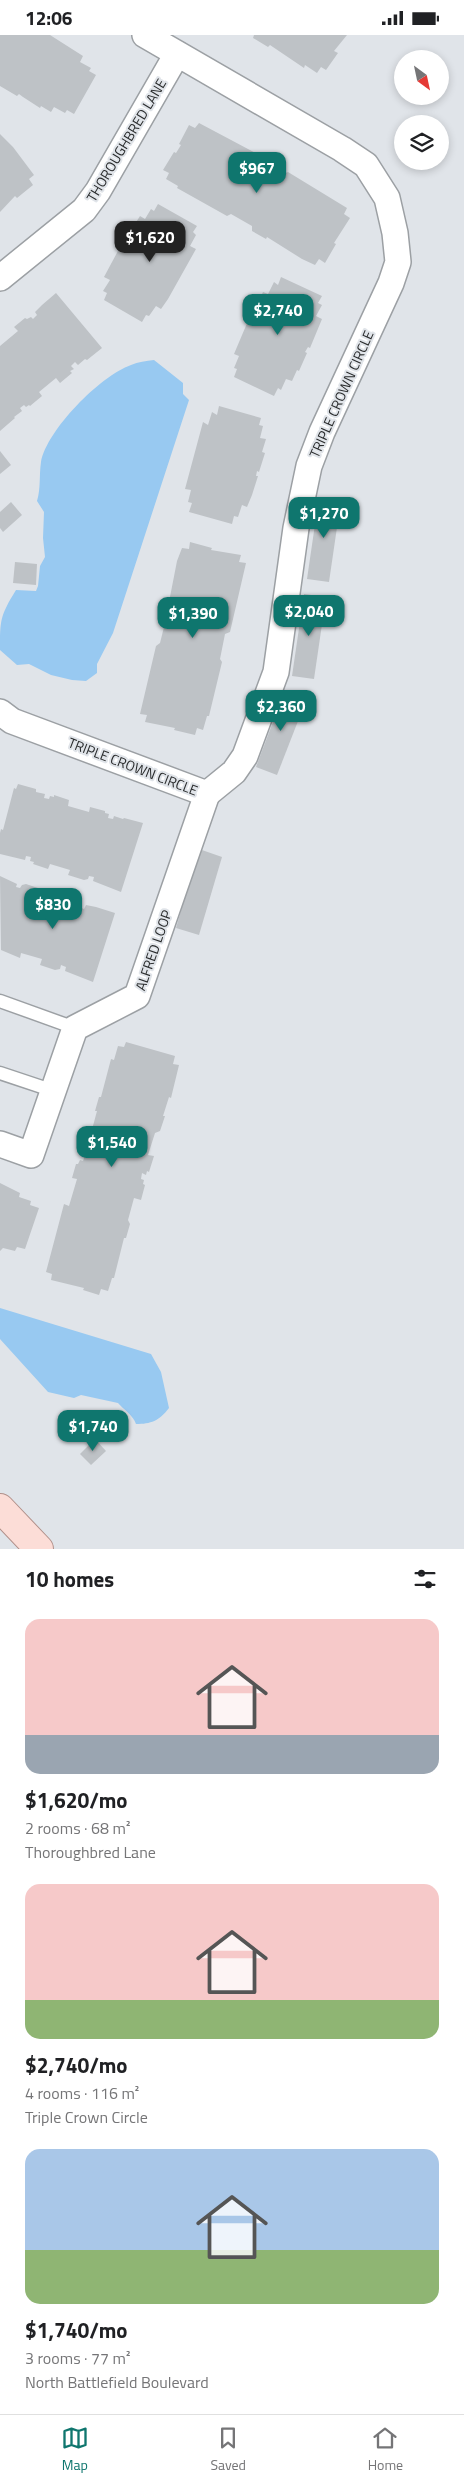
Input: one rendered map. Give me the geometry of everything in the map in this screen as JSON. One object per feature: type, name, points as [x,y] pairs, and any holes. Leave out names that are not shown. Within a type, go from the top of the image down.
[{"type":"main road","points":[[0,1508],[39,1549]]},
{"type":"street","name":"TRIPLE CROWN CIRCLE","points":[[0,712],[12,721],[207,794],[234,772],[245,756],[276,672],[296,528],[309,466],[322,432],[391,283],[398,262],[395,233],[387,198],[366,165],[342,149],[145,35]]},
{"type":"street","name":"THOROUGHBRED LANE","points":[[0,278],[84,210],[98,191],[177,54]]},
{"type":"street","name":"ALFRED LOOP","points":[[75,1028],[137,996],[207,794]]},
{"type":"street","points":[[0,1144],[31,1155],[75,1028]]},
{"type":"lane","points":[[0,1001],[75,1028]]},
{"type":"lane","points":[[0,1073],[54,1091]]},
{"type":"water","points":[[154,360],[183,383],[183,394],[189,400],[113,633],[97,664],[97,673],[86,681],[72,680],[51,675],[29,664],[17,665],[0,650],[1,625],[7,606],[16,590],[36,591],[38,586],[40,566],[45,557],[43,538],[44,512],[37,501],[41,462],[45,449],[64,420],[90,392],[118,371],[139,362]]},
{"type":"water","points":[[0,1308],[151,1354],[161,1372],[169,1408],[154,1421],[136,1424],[131,1415],[118,1403],[81,1395],[74,1398],[48,1392],[0,1339]]},
{"type":"building","points":[[0,35],[50,35],[83,56],[80,62],[91,68],[89,71],[96,75],[74,114],[67,110],[65,113],[54,107],[51,112],[41,106],[40,108],[19,94],[17,96],[0,86]]},
{"type":"building","points":[[254,35],[347,35],[334,51],[338,53],[326,70],[321,67],[317,73],[305,65],[304,68],[270,45],[268,47],[253,38]]},
{"type":"building","points":[[199,123],[261,156],[261,162],[283,174],[288,172],[347,208],[344,214],[350,218],[334,243],[336,244],[325,263],[319,259],[315,265],[302,259],[267,237],[266,239],[252,231],[252,226],[231,214],[227,216],[177,188],[178,186],[166,179],[169,173],[163,170],[174,152],[176,153],[181,145],[179,144],[189,125],[195,128]]},
{"type":"building","points":[[0,134],[13,147],[34,175],[29,179],[33,185],[17,198],[15,196],[0,212]]},
{"type":"building","points":[[158,204],[197,226],[193,232],[196,235],[190,246],[196,249],[161,309],[156,306],[149,316],[146,315],[142,322],[104,300],[107,293],[103,291],[110,280],[104,277],[119,249],[121,250],[124,244],[122,243],[132,226],[140,216],[145,219],[151,209],[154,211]]},
{"type":"building","points":[[281,277],[322,296],[318,303],[322,305],[316,316],[322,319],[310,348],[308,347],[305,352],[307,353],[299,371],[297,370],[292,381],[286,379],[281,390],[278,388],[274,396],[234,377],[237,369],[234,368],[239,356],[234,354],[256,302],[258,303],[263,292],[268,294],[274,282],[278,285]]},
{"type":"building","points":[[56,293],[102,348],[78,365],[75,362],[71,366],[74,369],[70,371],[72,373],[60,383],[56,378],[39,392],[42,396],[30,406],[26,407],[24,405],[20,408],[22,411],[0,431],[0,346],[18,331],[14,327],[25,318],[31,317],[33,319],[37,315],[35,312]]},
{"type":"building","points":[[219,406],[261,418],[259,425],[263,426],[260,438],[266,439],[262,452],[265,453],[259,472],[257,471],[256,476],[258,476],[252,495],[247,507],[242,505],[238,517],[234,516],[232,524],[189,512],[192,503],[188,502],[191,490],[185,489],[203,422],[208,425],[212,412],[217,415]]},
{"type":"building","points":[[0,451],[11,465],[0,474]]},
{"type":"building","points":[[319,497],[341,500],[329,582],[307,579]]},
{"type":"building","points":[[11,502],[22,515],[3,532],[0,528],[0,512]]},
{"type":"building","points":[[190,542],[212,548],[211,550],[241,555],[239,562],[246,563],[230,632],[225,634],[220,659],[222,662],[209,716],[207,716],[203,730],[197,728],[195,735],[174,730],[175,728],[145,722],[147,715],[140,714],[156,646],[160,643],[166,619],[164,615],[167,601],[169,602],[177,561],[182,548],[189,549]]},
{"type":"building","points":[[15,562],[37,564],[36,585],[13,583]]},
{"type":"building","points":[[304,594],[326,597],[314,679],[292,676]]},
{"type":"building","points":[[285,690],[307,698],[277,775],[256,767]]},
{"type":"building","points":[[18,784],[36,789],[36,792],[45,794],[44,798],[49,799],[50,796],[54,797],[54,795],[69,800],[68,806],[89,812],[90,807],[105,811],[105,813],[109,814],[108,818],[113,819],[114,816],[143,823],[121,892],[93,881],[94,877],[89,876],[88,879],[84,880],[68,875],[70,870],[50,864],[48,869],[33,864],[34,862],[30,861],[31,857],[26,856],[25,860],[0,854],[1,829],[3,830],[14,788],[16,789]]},
{"type":"building","points":[[199,849],[222,857],[199,935],[176,928]]},
{"type":"building","points":[[0,876],[17,884],[16,887],[20,888],[26,884],[41,889],[39,894],[60,901],[62,896],[77,900],[76,903],[80,904],[79,907],[84,909],[86,905],[115,913],[93,982],[65,971],[66,967],[61,965],[60,969],[55,970],[40,965],[42,959],[21,953],[20,958],[1,950]]},
{"type":"building","points":[[126,1042],[175,1056],[173,1064],[179,1065],[160,1131],[155,1133],[148,1155],[154,1156],[149,1172],[147,1171],[146,1175],[142,1173],[141,1179],[144,1180],[143,1184],[145,1185],[141,1200],[134,1198],[128,1220],[130,1224],[126,1238],[124,1238],[114,1278],[112,1278],[108,1291],[101,1289],[99,1295],[83,1290],[84,1288],[51,1280],[52,1274],[46,1272],[64,1204],[69,1206],[77,1179],[72,1178],[76,1164],[80,1160],[83,1161],[85,1155],[81,1154],[81,1150],[85,1136],[90,1137],[97,1111],[95,1111],[99,1097],[101,1097],[111,1059],[114,1060],[118,1046],[124,1047]]},
{"type":"building","points":[[0,1183],[20,1193],[19,1197],[31,1201],[30,1205],[39,1208],[25,1249],[17,1247],[15,1251],[3,1248],[0,1251]]},
{"type":"building","points":[[95,1439],[106,1451],[91,1465],[80,1454]]}]
